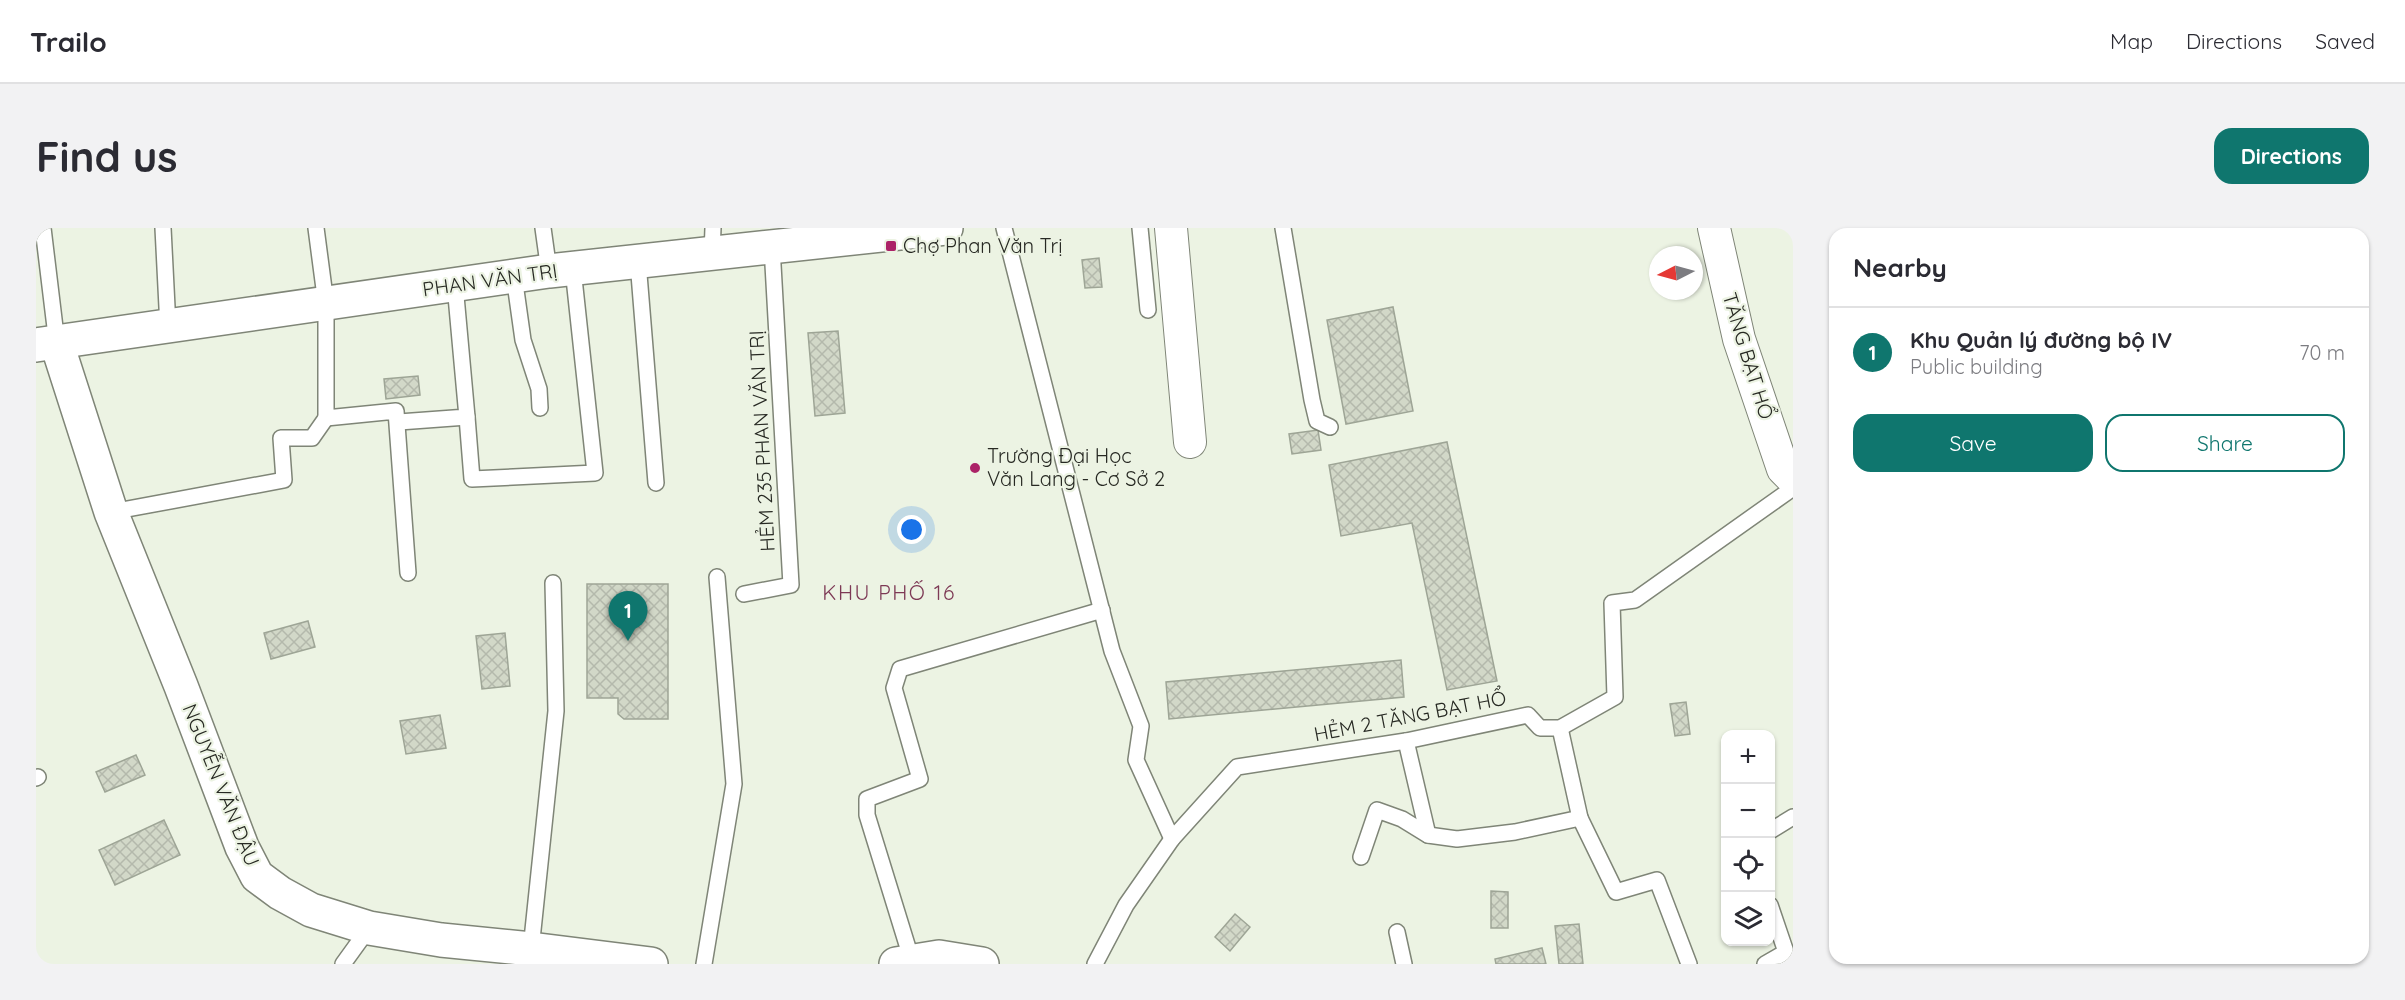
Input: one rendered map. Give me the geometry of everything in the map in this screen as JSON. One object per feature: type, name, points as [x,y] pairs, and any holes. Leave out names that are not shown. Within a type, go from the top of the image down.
[{"type":"street","name":"PHAN VĂN TRỊ","points":[[46,345],[514,276],[638,262],[713,241],[772,247],[946,228]]},
{"type":"street","points":[[1171,228],[1190,442]]},
{"type":"street","name":"TĂNG BẠT HỔ","points":[[1714,228],[1739,339],[1791,475]]},
{"type":"street","name":"NGUYỄN VĂN ĐẬU","points":[[46,345],[182,686],[242,847],[257,876],[280,893],[311,910],[369,928],[441,940],[531,948],[651,964]]},
{"type":"street","points":[[904,963],[939,957],[982,964]]},
{"type":"lane","points":[[43,228],[46,345]]},
{"type":"lane","points":[[163,228],[168,327]]},
{"type":"lane","points":[[111,512],[284,480],[281,438],[312,438],[326,418],[326,304],[316,228]]},
{"type":"lane","points":[[455,285],[472,478],[596,473],[561,270],[543,228]]},
{"type":"lane","points":[[1004,228],[1112,651],[1141,726],[1136,759],[1172,839]]},
{"type":"lane","points":[[1140,228],[1148,310]]},
{"type":"lane","points":[[1283,228],[1312,400],[1317,421],[1330,427]]},
{"type":"lane","name":"HẺM 235 PHAN VĂN TRỊ","points":[[744,594],[791,585],[772,247]]},
{"type":"lane","points":[[638,262],[656,483]]},
{"type":"lane","points":[[514,276],[523,340],[539,389],[540,408]]},
{"type":"lane","points":[[326,418],[396,411],[399,422],[408,573]]},
{"type":"lane","points":[[399,422],[467,417]]},
{"type":"lane","points":[[1689,964],[1657,880],[1616,892],[1580,818],[1560,728],[1615,697],[1612,603],[1635,600],[1791,475]]},
{"type":"lane","points":[[704,964],[734,784],[717,577]]},
{"type":"lane","points":[[531,948],[556,711],[553,583]]},
{"type":"lane","points":[[904,963],[867,815],[867,799],[920,779],[894,688],[900,669],[1102,610]]},
{"type":"lane","name":"HẺM 2 TĂNG BẠT HỔ","points":[[1095,964],[1126,905],[1172,839],[1237,767],[1406,741],[1528,715],[1540,728],[1560,728]]},
{"type":"lane","points":[[1406,741],[1428,835]]},
{"type":"lane","points":[[1361,857],[1377,810],[1402,819],[1428,835],[1457,839],[1515,832],[1580,818]]},
{"type":"lane","points":[[1775,828],[1793,817]]},
{"type":"lane","points":[[1765,964],[1786,952],[1786,932],[1775,914]]},
{"type":"lane","points":[[343,964],[369,928]]},
{"type":"lane","points":[[1397,932],[1404,964]]},
{"type":"building","points":[[1099,258],[1102,287],[1085,288],[1082,260]]},
{"type":"building","points":[[1393,307],[1413,411],[1346,424],[1327,320]]},
{"type":"building","points":[[838,331],[845,413],[815,416],[808,333]]},
{"type":"building","points":[[418,376],[420,395],[386,399],[384,379]]},
{"type":"building","points":[[1318,430],[1321,450],[1292,454],[1289,434]]},
{"type":"building","points":[[1447,442],[1497,681],[1447,690],[1412,523],[1341,536],[1329,465]]},
{"type":"building","points":[[587,584],[668,584],[668,719],[624,719],[618,714],[618,698],[587,698]]},
{"type":"building","points":[[308,621],[315,647],[271,659],[264,633]]},
{"type":"building","points":[[505,633],[510,686],[482,689],[476,636]]},
{"type":"building","points":[[1401,660],[1404,697],[1169,719],[1166,682]]},
{"type":"building","points":[[1686,702],[1690,734],[1675,736],[1670,704]]},
{"type":"building","points":[[440,715],[446,748],[406,754],[400,721]]},
{"type":"building","points":[[136,755],[145,775],[105,792],[96,772]]},
{"type":"building","points":[[164,820],[180,855],[115,885],[99,850]]},
{"type":"building","points":[[1491,891],[1508,892],[1508,928],[1491,928]]},
{"type":"building","points":[[1235,914],[1250,927],[1230,951],[1215,937]]},
{"type":"building","points":[[1579,924],[1583,964],[1559,964],[1555,926]]},
{"type":"building","points":[[1542,948],[1546,964],[1496,964],[1495,959]]},
{"type":"place","name":"Chợ Phan Văn Trị","points":[[891,246]]},
{"type":"place","name":"Trường Đại Học Văn Lang - Cơ Sở 2","points":[[975,468]]},
{"type":"place","name":"Khu Quản lý đường bộ IV","points":[[628,641]]},
{"type":"district","name":"KHU PHỐ 16","points":[[889,593]]}]
